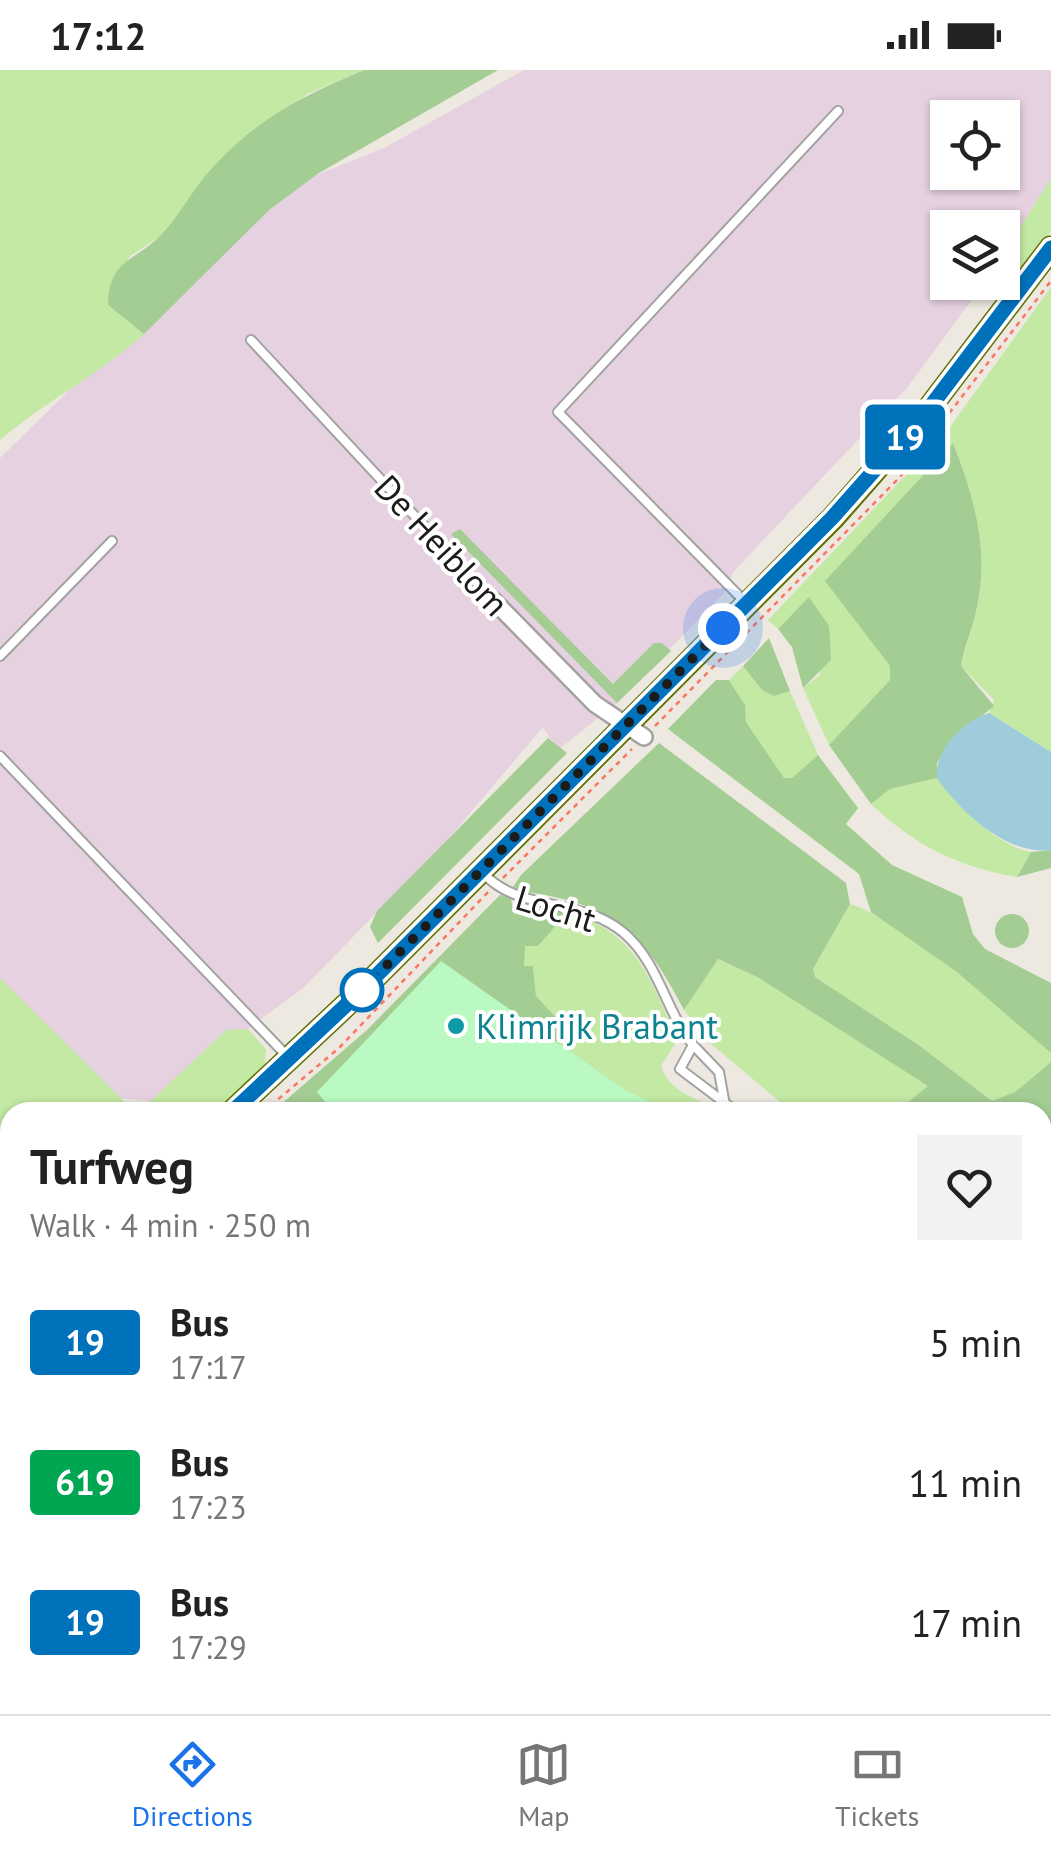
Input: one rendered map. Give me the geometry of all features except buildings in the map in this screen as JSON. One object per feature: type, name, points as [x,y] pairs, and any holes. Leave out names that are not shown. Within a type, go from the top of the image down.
[{"type":"street","name":"Locht","points":[[245,1102],[481,870],[635,731],[927,411],[1051,248]]},
{"type":"street","name":"De Heiblom","points":[[492,599],[595,704],[635,731]]},
{"type":"lane","points":[[747,604],[558,412],[838,112]]},
{"type":"lane","name":"De Heiblom","points":[[251,340],[492,599]]},
{"type":"lane","points":[[0,656],[112,541]]},
{"type":"lane","points":[[0,756],[290,1059]]},
{"type":"lane","name":"Locht","points":[[481,870],[504,894],[561,904],[622,930],[646,956],[693,1045],[719,1072],[725,1102]]},
{"type":"lane","name":"Locht","points":[[693,1045],[680,1069],[722,1102]]},
{"type":"shaded area","points":[[524,70],[1051,70],[1051,179],[1020,228],[1020,210],[930,210],[930,300],[972,300],[907,388],[734,571],[724,593],[617,703],[558,750],[543,727],[444,844],[303,988],[151,1101],[109,1097],[0,991],[0,458],[269,194],[384,148]]},
{"type":"green space","points":[[0,70],[364,70],[307,94],[159,237],[129,257],[108,305],[144,334],[0,440]]},
{"type":"green space","points":[[364,70],[498,70],[319,173],[269,210],[144,334],[108,305],[117,271],[159,237],[223,156],[278,112]]},
{"type":"green space","points":[[1051,179],[1051,231],[1020,275],[1020,227]]},
{"type":"green space","points":[[1051,287],[1051,752],[989,713],[994,700],[961,666],[980,591],[981,548],[974,505],[953,443],[826,581],[890,666],[890,680],[829,745],[803,688],[820,675],[809,598],[778,629],[768,620],[945,434]]},
{"type":"green space","points":[[953,443],[974,505],[981,547],[980,590],[961,666],[994,706],[949,743],[937,763],[937,778],[890,789],[871,804],[829,745],[890,680],[890,666],[825,581]]},
{"type":"green space","points":[[460,529],[613,684],[654,643],[662,643],[671,651],[617,703],[451,534]]},
{"type":"green space","points":[[809,597],[829,626],[831,660],[803,688],[792,647],[778,629]]},
{"type":"green space","points":[[769,638],[790,691],[774,696],[762,690],[743,666]]},
{"type":"green space","points":[[743,666],[762,690],[774,696],[790,691],[818,755],[792,778],[784,778],[746,722],[745,705],[729,680]]},
{"type":"green space","points":[[716,680],[729,680],[745,705],[746,722],[784,778],[792,778],[818,755],[858,808],[846,824],[892,865],[962,897],[973,934],[985,949],[1051,983],[1051,1053],[957,972],[871,912],[859,874],[668,729]]},
{"type":"green space","points":[[548,738],[567,753],[378,943],[370,927],[377,911]]},
{"type":"green space","points":[[659,743],[846,883],[850,904],[813,969],[815,977],[920,1046],[992,1101],[1015,1092],[1051,1062],[1051,1102],[908,1102],[928,1086],[759,978],[718,959],[684,1010],[652,957],[617,922],[572,901],[511,890],[521,875]]},
{"type":"green space","points":[[937,778],[966,812],[992,833],[1031,852],[1017,877],[975,867],[938,852],[871,804],[890,789]]},
{"type":"green space","points":[[1051,850],[1051,868],[1017,877],[1031,852]]},
{"type":"green space","name":"Klimrijk Brabant","points":[[500,895],[511,897],[512,906],[568,912],[538,946],[525,946],[524,966],[533,966],[536,996],[564,1026],[558,1052],[467,1102],[284,1102],[367,1030]]},
{"type":"green space","points":[[850,904],[896,927],[948,965],[1041,1042],[1051,1053],[1051,1062],[1015,1092],[992,1101],[920,1046],[815,977],[813,969]]},
{"type":"green space","points":[[568,912],[592,921],[626,946],[649,978],[678,1039],[661,1066],[665,1075],[679,1090],[704,1102],[578,1102],[558,1052],[564,1026],[536,996],[533,967],[524,967],[524,946],[538,946]]},
{"type":"green space","points":[[1012,914],[1024,919],[1029,931],[1024,943],[1012,948],[1000,943],[995,931],[1000,919]]},
{"type":"green space","points":[[717,959],[759,978],[929,1086],[909,1102],[780,1102],[710,1043],[684,1010]]},
{"type":"green space","name":"Klimrijk Brabant","points":[[441,961],[625,1090],[651,1102],[325,1102],[317,1092]]},
{"type":"green space","points":[[0,978],[125,1102],[0,1102]]},
{"type":"green space","points":[[248,1029],[266,1049],[265,1066],[228,1102],[150,1102],[226,1030]]},
{"type":"water","points":[[989,713],[1051,752],[1051,850],[1035,850],[1002,839],[972,818],[937,778],[940,757],[953,738],[970,722]]},
{"type":"bus line","name":"19","points":[[242,1102],[361,991],[832,518],[927,411],[1051,248]]},
{"type":"place","name":"Klimrijk Brabant","points":[[456,1026]]},
{"type":"route","points":[[362,990],[723,628]]}]
